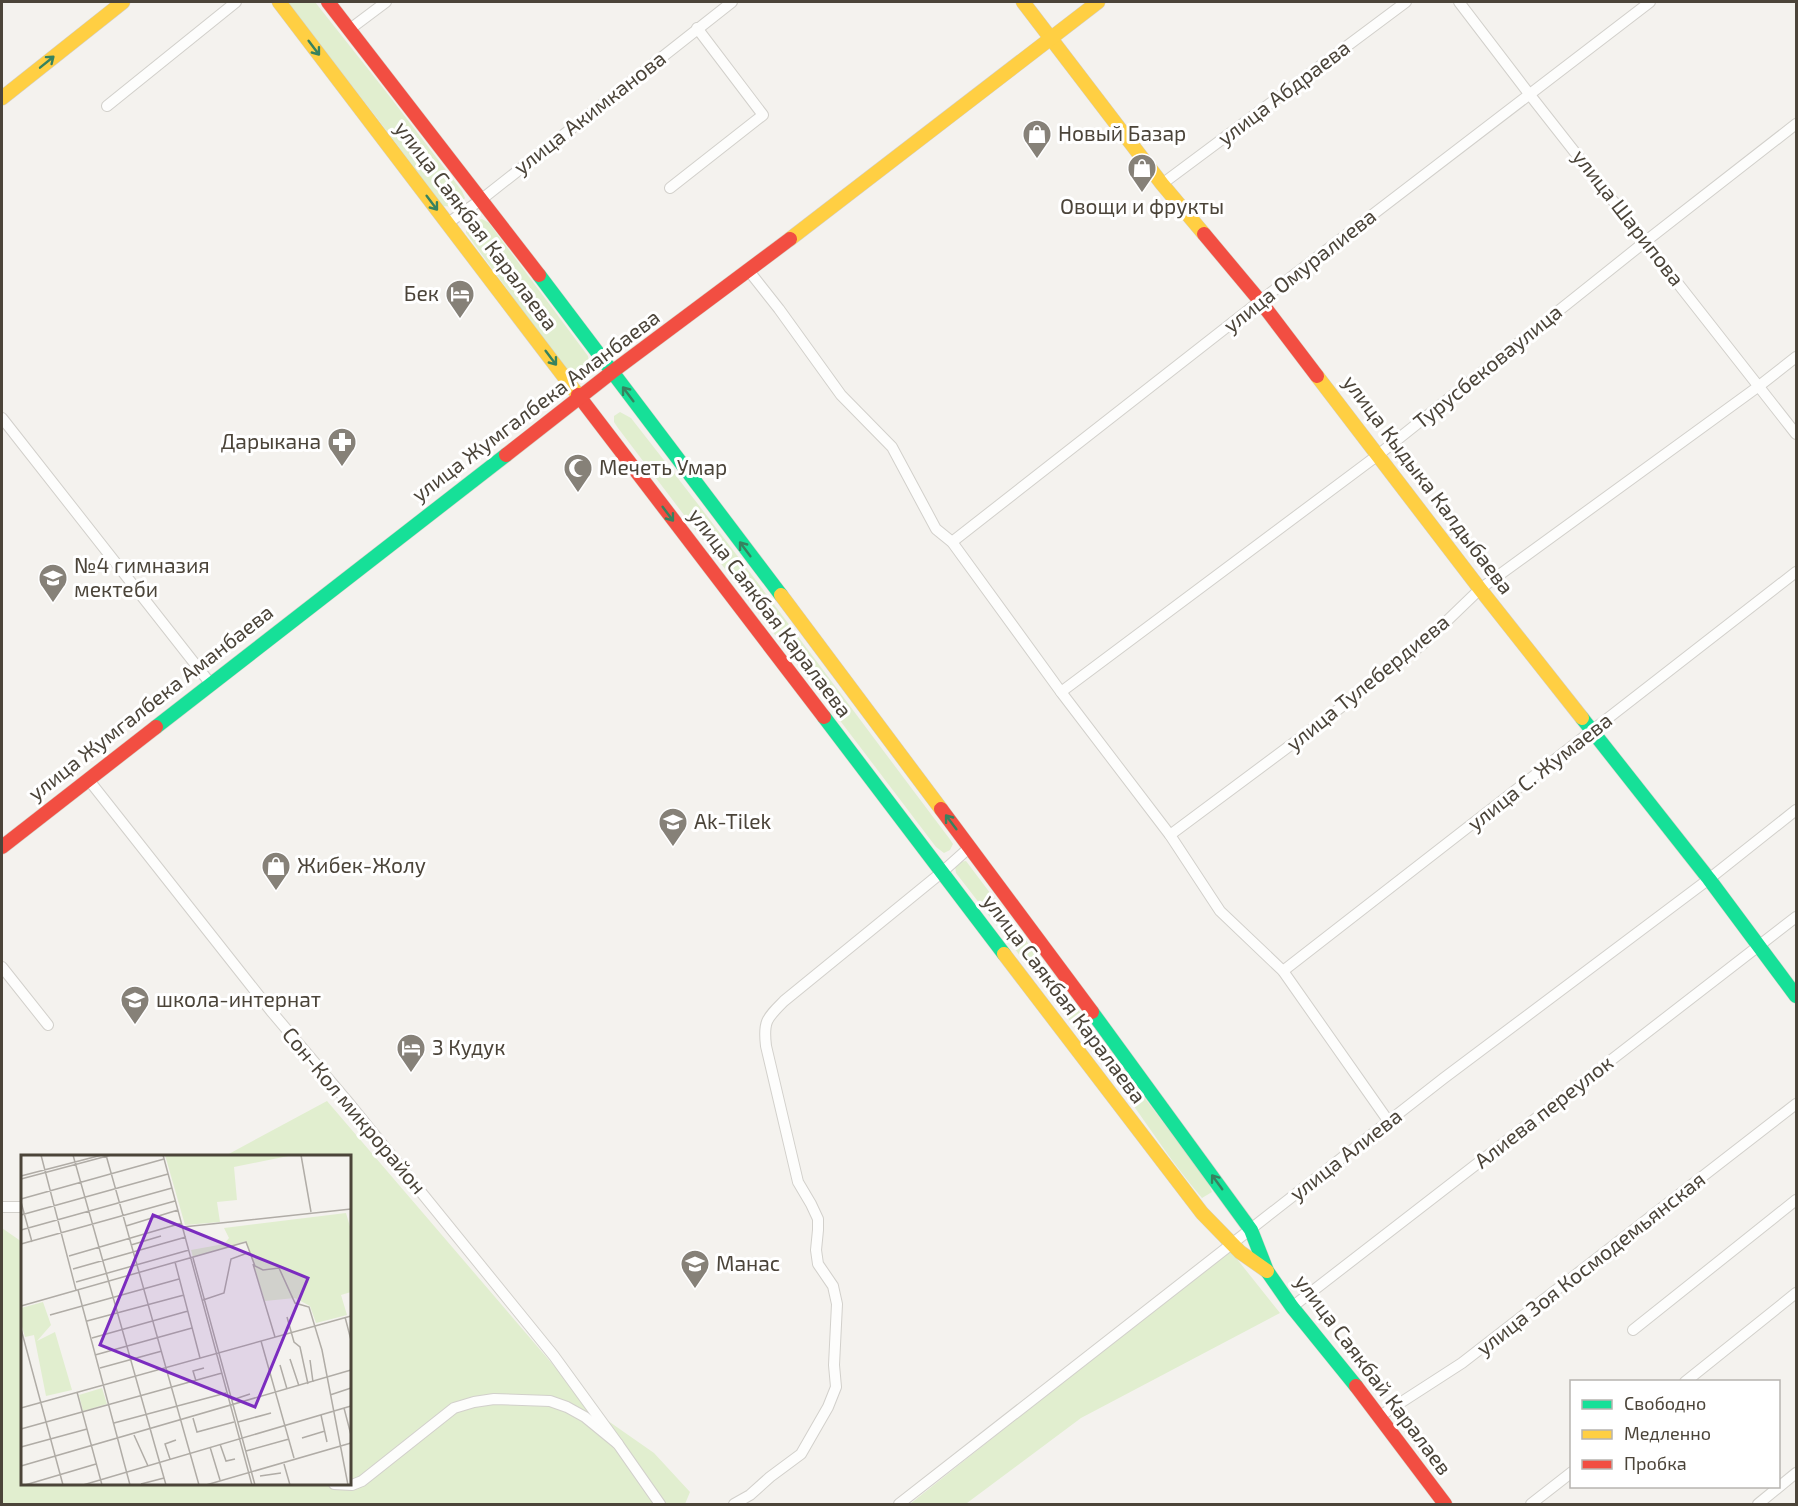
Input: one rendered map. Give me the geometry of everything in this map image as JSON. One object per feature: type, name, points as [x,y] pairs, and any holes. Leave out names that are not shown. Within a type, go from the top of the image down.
[{"type":"street","points":[[2,98],[123,2]]},
{"type":"street","points":[[108,106],[236,2]]},
{"type":"street","name":"улица Саякбая Каралаева","points":[[279,2],[941,873],[1202,1213],[1232,1246]]},
{"type":"street","name":"улица Саякбая Каралаева","points":[[328,2],[482,199],[970,847],[1251,1230]]},
{"type":"street","points":[[350,29],[386,2]]},
{"type":"street","name":"улица Акимканова","points":[[448,223],[482,199],[732,2]]},
{"type":"street","name":"улица Кыдыка Калдыбаева","points":[[1023,2],[1052,37],[1162,184],[1260,301],[1480,589],[1709,879],[1797,996]]},
{"type":"street","name":"улица Жумгалбека Аманбаева","points":[[2,847],[612,372],[749,271],[1098,2]]},
{"type":"street","name":"улица Абдраева","points":[[1162,184],[1406,2]]},
{"type":"street","name":"улица Шарипова","points":[[1460,2],[1530,95],[1797,434]]},
{"type":"street","name":"улица Омуралиева","points":[[952,542],[1260,301],[1650,2]]},
{"type":"street","points":[[670,188],[763,115],[697,28]]},
{"type":"street","name":"Турусбековаулица","points":[[1061,692],[1378,455],[1797,124]]},
{"type":"street","points":[[749,271],[841,395],[892,447],[936,529],[952,542],[1061,692],[1170,835],[1220,911],[1283,971],[1389,1122]]},
{"type":"street","name":"улица Тулебердиева","points":[[1170,835],[1424,643],[1480,589],[1797,357]]},
{"type":"street","points":[[2,418],[210,683]]},
{"type":"street","name":"улица С. Жумаева","points":[[1283,971],[1797,572]]},
{"type":"street","name":"Сон-Кол микрорайон","points":[[88,778],[271,1011],[554,1356],[618,1444]]},
{"type":"street","name":"улица Алиева","points":[[899,1504],[1454,1071],[1797,810]]},
{"type":"street","points":[[734,1504],[750,1495],[801,1454],[828,1407],[836,1387],[834,1365],[837,1304],[833,1286],[818,1264],[816,1250],[818,1219],[798,1182],[778,1100],[766,1046],[764,1029],[768,1017],[784,1001],[970,847]]},
{"type":"street","name":"Алиева переулок","points":[[1292,1307],[1797,917]]},
{"type":"street","points":[[2,967],[48,1024]]},
{"type":"street","name":"улица Зоя Космодемьянская","points":[[1380,1416],[1462,1363],[1797,1104]]},
{"type":"street","points":[[1634,1330],[1797,1200]]},
{"type":"street","points":[[2,1207],[21,1207]]},
{"type":"street","name":"улица Саякбай Каралаев","points":[[1251,1230],[1267,1271],[1292,1307],[1380,1416],[1445,1504]]},
{"type":"street","name":"улица Саякбай Каралаев","points":[[1232,1246],[1267,1271]]},
{"type":"street","points":[[1688,1380],[1797,1293]]},
{"type":"street","points":[[351,1485],[362,1481],[454,1408],[494,1399],[550,1401],[585,1417],[618,1444],[660,1504]]},
{"type":"street","points":[[1780,1487],[1797,1473]]},
{"type":"street","points":[[1531,1504],[1570,1474]]},
{"type":"street","points":[[1758,1504],[1778,1488]]},
{"type":"green space","points":[[287,2],[315,2],[462,191],[465,198],[458,205],[443,206]]},
{"type":"green space","points":[[482,219],[489,223],[588,356],[588,369],[578,373],[567,371],[466,233],[466,227]]},
{"type":"green space","points":[[620,412],[631,418],[752,575],[949,838],[953,844],[950,850],[944,853],[936,847],[618,428],[614,422],[614,416]]},
{"type":"green space","points":[[966,861],[1208,1182],[1212,1192],[1202,1198],[1098,1057],[956,873],[955,866],[959,862]]},
{"type":"green space","points":[[327,1101],[591,1409],[654,1453],[690,1492],[685,1504],[2,1504],[2,1228],[21,1241],[21,1485],[351,1485],[351,1155],[227,1155]]},
{"type":"green space","points":[[1229,1249],[1280,1313],[1081,1418],[967,1504],[910,1504]]},
{"type":"traffic: fast","points":[[539,275],[781,595]]},
{"type":"traffic: fast","points":[[156,727],[506,455]]},
{"type":"traffic: fast","points":[[824,717],[1004,954]]},
{"type":"traffic: fast","points":[[1582,718],[1709,879],[1796,996]]},
{"type":"traffic: fast","points":[[1092,1012],[1251,1230],[1267,1271],[1292,1307],[1356,1386]]},
{"type":"traffic: slow","points":[[2,98],[123,2]]},
{"type":"traffic: slow","points":[[279,2],[578,395]]},
{"type":"traffic: slow","points":[[1023,2],[1162,184],[1204,234]]},
{"type":"traffic: slow","points":[[790,239],[1098,2]]},
{"type":"traffic: slow","points":[[1317,376],[1582,718]]},
{"type":"traffic: slow","points":[[781,595],[941,809]]},
{"type":"traffic: slow","points":[[1004,954],[1202,1213],[1240,1252],[1267,1271]]},
{"type":"traffic: jam","points":[[328,2],[539,275]]},
{"type":"traffic: jam","points":[[1204,234],[1260,301],[1317,376]]},
{"type":"traffic: jam","points":[[506,455],[612,372],[790,239]]},
{"type":"traffic: jam","points":[[578,395],[824,717]]},
{"type":"traffic: jam","points":[[2,847],[156,727]]},
{"type":"traffic: jam","points":[[941,809],[1092,1012]]},
{"type":"traffic: jam","points":[[1356,1386],[1445,1504]]},
{"type":"place","name":"Новый Базар","points":[[1037,160]]},
{"type":"place","name":"Овощи и фрукты","points":[[1142,194]]},
{"type":"place","name":"Бек","points":[[460,320]]},
{"type":"place","name":"Дарыкана","points":[[342,468]]},
{"type":"place","name":"Мечеть Умар","points":[[578,494]]},
{"type":"place","name":"№4 гимназия мектеби","points":[[53,604]]},
{"type":"place","name":"Ak-Tilek","points":[[673,848]]},
{"type":"place","name":"Жибек-Жолу","points":[[276,892]]},
{"type":"place","name":"школа-интернат","points":[[135,1026]]},
{"type":"place","name":"3 Кудук","points":[[411,1074]]},
{"type":"place","name":"Манас","points":[[695,1290]]}]
